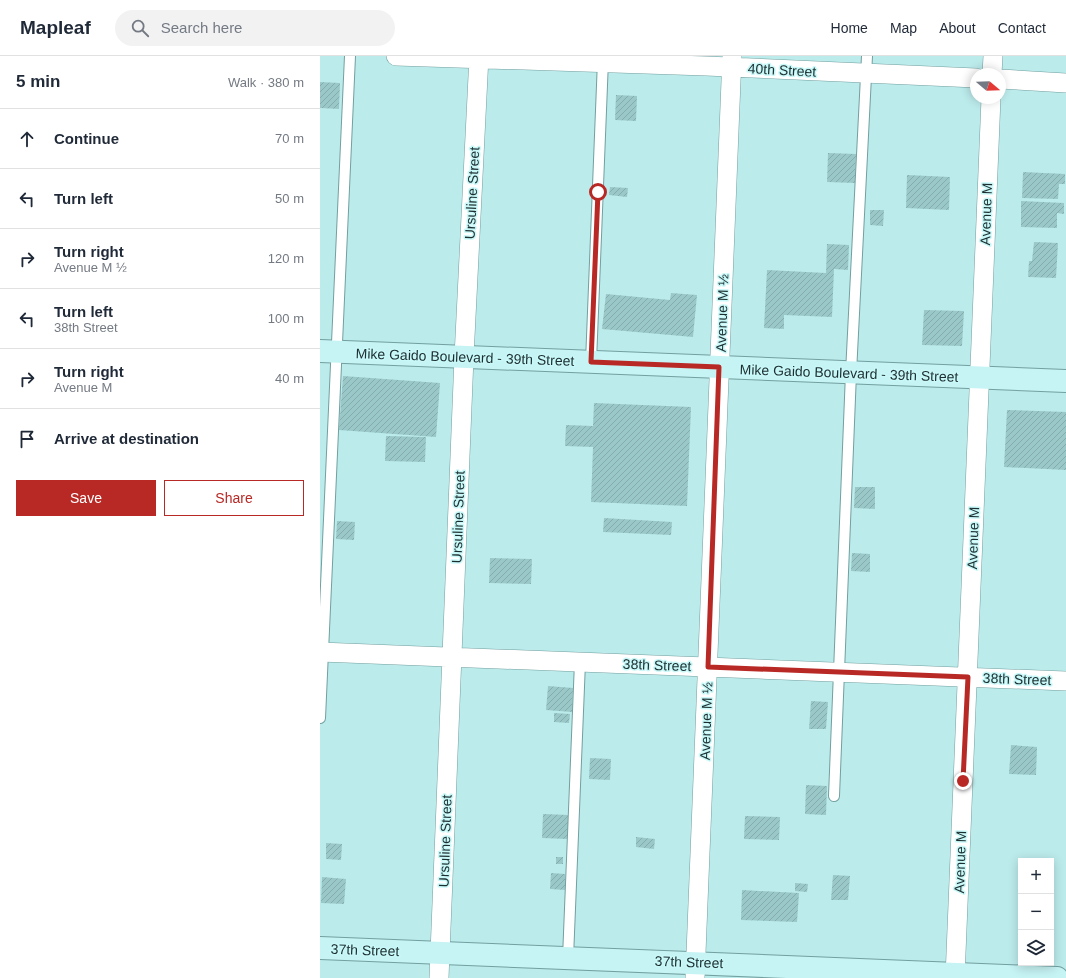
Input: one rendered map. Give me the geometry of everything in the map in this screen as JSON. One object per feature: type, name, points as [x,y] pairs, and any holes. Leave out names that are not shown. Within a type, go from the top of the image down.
[{"type":"main road","name":"Mike Gaido Boulevard - 39th Street","points":[[328,351],[1066,382]]},
{"type":"main road","name":"37th Street","points":[[320,948],[568,958],[696,970],[1057,978]]},
{"type":"street","name":"40th Street","points":[[396,56],[732,62],[866,75],[970,78]]},
{"type":"street","points":[[992,68],[993,56]]},
{"type":"street","name":"Ursuline Street","points":[[439,978],[464,357],[479,58]]},
{"type":"street","name":"Avenue M ½","points":[[696,970],[732,62]]},
{"type":"street","points":[[1006,79],[1066,83]]},
{"type":"street","name":"Avenue M","points":[[955,976],[991,104]]},
{"type":"street","name":"38th Street","points":[[321,652],[1066,681]]},
{"type":"lane","points":[[320,718],[328,351],[350,56]]},
{"type":"lane","points":[[834,796],[851,373],[867,56]]},
{"type":"lane","points":[[591,362],[603,59]]},
{"type":"lane","points":[[568,958],[580,662]]},
{"type":"building","points":[[320,82],[340,83],[339,109],[320,108]]},
{"type":"building","points":[[616,95],[637,96],[636,121],[615,120]]},
{"type":"building","points":[[828,153],[856,154],[855,183],[827,182]]},
{"type":"building","points":[[1023,172],[1065,174],[1065,184],[1059,184],[1058,199],[1022,198]]},
{"type":"building","points":[[907,175],[950,177],[949,210],[906,208]]},
{"type":"building","points":[[610,187],[628,188],[627,197],[609,195]]},
{"type":"building","points":[[1021,201],[1064,203],[1064,214],[1057,213],[1057,228],[1021,227]]},
{"type":"building","points":[[870,210],[884,210],[883,226],[870,225]]},
{"type":"building","points":[[1034,242],[1058,243],[1056,278],[1028,277],[1029,261],[1032,261]]},
{"type":"building","points":[[827,244],[849,245],[848,270],[834,269],[832,317],[784,315],[784,329],[764,328],[767,270],[826,273]]},
{"type":"building","points":[[671,293],[697,295],[693,337],[602,329],[606,294],[670,300]]},
{"type":"building","points":[[924,310],[964,311],[962,346],[922,345]]},
{"type":"building","points":[[343,376],[440,383],[436,437],[339,430]]},
{"type":"building","points":[[594,403],[691,407],[687,506],[591,502],[593,447],[565,446],[566,425],[593,426]]},
{"type":"building","points":[[1007,410],[1066,412],[1066,470],[1004,467]]},
{"type":"building","points":[[386,436],[426,437],[425,462],[385,461]]},
{"type":"building","points":[[855,487],[875,487],[875,509],[854,508]]},
{"type":"building","points":[[604,518],[672,522],[671,535],[603,532]]},
{"type":"building","points":[[337,521],[355,522],[354,540],[336,539]]},
{"type":"building","points":[[852,553],[870,554],[870,572],[851,571]]},
{"type":"building","points":[[490,558],[532,559],[531,584],[489,583]]},
{"type":"building","points":[[548,686],[573,688],[572,712],[546,710]]},
{"type":"building","points":[[811,701],[828,702],[826,729],[809,729]]},
{"type":"building","points":[[554,713],[570,714],[569,723],[554,722]]},
{"type":"building","points":[[1011,745],[1037,747],[1036,775],[1009,774]]},
{"type":"building","points":[[590,758],[611,759],[610,780],[589,779]]},
{"type":"building","points":[[806,785],[827,786],[826,815],[805,814]]},
{"type":"building","points":[[543,814],[569,815],[567,839],[542,838]]},
{"type":"building","points":[[745,816],[780,817],[779,840],[744,839]]},
{"type":"building","points":[[636,837],[655,839],[654,849],[636,847]]},
{"type":"building","points":[[326,843],[342,844],[341,860],[326,859]]},
{"type":"building","points":[[556,857],[563,857],[563,864],[556,864]]},
{"type":"building","points":[[551,873],[565,874],[565,890],[550,889]]},
{"type":"building","points":[[833,875],[850,876],[848,900],[831,900]]},
{"type":"building","points":[[322,877],[346,879],[344,904],[321,903]]},
{"type":"building","points":[[795,883],[808,884],[807,892],[795,891]]},
{"type":"building","points":[[742,890],[799,893],[797,922],[741,920]]},
{"type":"route","points":[[598,192],[591,362],[719,367],[708,667],[968,677],[963,781]]}]
